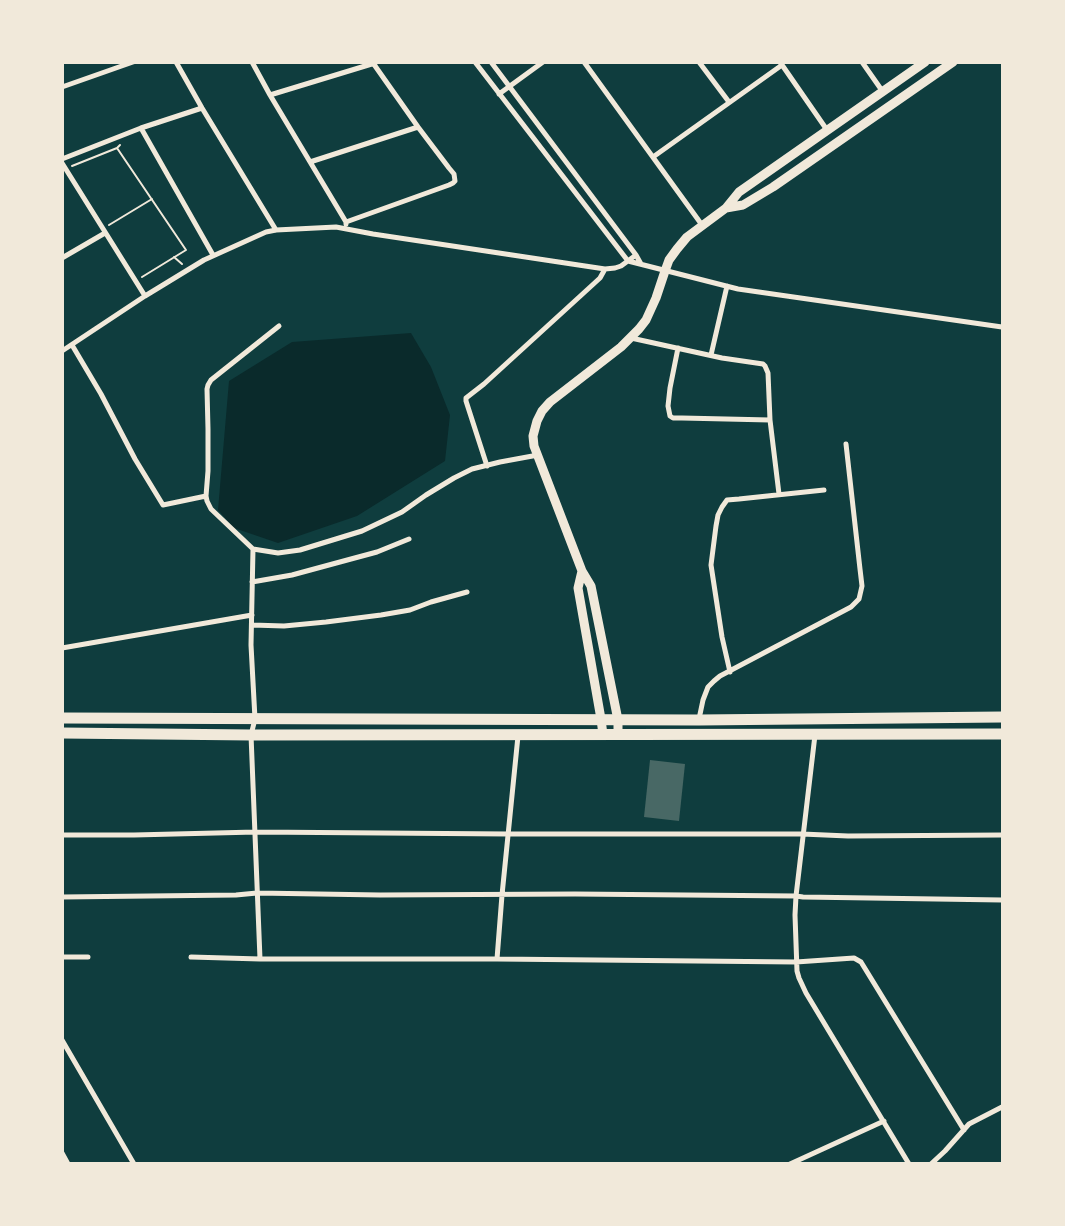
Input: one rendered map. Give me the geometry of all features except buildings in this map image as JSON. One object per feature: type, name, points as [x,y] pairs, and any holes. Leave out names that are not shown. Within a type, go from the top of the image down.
[{"type":"highway","points":[[62,718],[699,720],[1002,717]]},
{"type":"highway","points":[[62,734],[518,736],[1002,734]]},
{"type":"street","points":[[62,87],[133,62]]},
{"type":"street","points":[[176,62],[276,230]]},
{"type":"street","points":[[252,62],[270,96],[346,222],[345,229]]},
{"type":"street","points":[[475,62],[628,261],[738,289],[1002,327]]},
{"type":"street","points":[[491,62],[641,264]]},
{"type":"street","points":[[499,94],[543,62]]},
{"type":"street","points":[[584,62],[702,225]]},
{"type":"street","points":[[699,62],[729,102]]},
{"type":"street","points":[[862,62],[887,89],[900,99]]},
{"type":"street","points":[[618,735],[618,720],[592,586],[582,571],[534,446],[533,436],[537,421],[542,411],[550,402],[631,338],[646,320],[669,260],[687,237],[726,208],[739,192],[925,62]]},
{"type":"street","points":[[726,208],[744,204],[773,187],[953,62]]},
{"type":"street","points":[[270,96],[374,63],[418,127],[454,174],[454,182],[450,185],[346,222]]},
{"type":"street","points":[[653,158],[781,64],[827,130]]},
{"type":"street","points":[[62,159],[141,128],[202,108]]},
{"type":"street","points":[[310,162],[418,127]]},
{"type":"street","points":[[141,128],[213,255]]},
{"type":"street","points":[[62,163],[145,296]]},
{"type":"street","points":[[62,351],[145,296],[213,255],[266,232],[276,230],[336,227],[605,269],[615,268],[636,255]]},
{"type":"street","points":[[62,258],[105,233]]},
{"type":"street","points":[[487,466],[466,398],[588,290],[600,278],[605,269]]},
{"type":"street","points":[[711,356],[727,286]]},
{"type":"street","points":[[280,326],[211,380],[208,385],[207,502],[253,549],[278,554],[300,550],[362,530],[402,512],[454,478],[472,470],[538,455]]},
{"type":"street","points":[[631,338],[711,356],[763,364],[765,366],[768,373],[770,420],[779,494]]},
{"type":"street","points":[[72,344],[135,459],[163,505],[206,496]]},
{"type":"street","points":[[678,348],[670,388],[668,406],[670,416],[673,418],[770,420]]},
{"type":"street","points":[[699,720],[702,700],[714,681],[851,607],[859,599],[862,586],[846,444]]},
{"type":"street","points":[[730,672],[722,637],[712,565],[718,515],[722,506],[727,500],[824,490]]},
{"type":"street","points":[[252,582],[352,559],[377,552],[409,539]]},
{"type":"street","points":[[253,549],[251,645],[255,719],[251,735],[260,959]]},
{"type":"street","points":[[582,571],[578,588],[603,735]]},
{"type":"street","points":[[252,625],[284,626],[381,615],[410,610],[467,592]]},
{"type":"street","points":[[62,648],[252,615]]},
{"type":"street","points":[[815,734],[796,896],[796,962],[799,978],[909,1164]]},
{"type":"street","points":[[497,959],[518,736]]},
{"type":"street","points":[[62,835],[256,832],[802,834],[848,836],[1002,835]]},
{"type":"street","points":[[62,898],[258,894],[575,894],[1002,900]]},
{"type":"street","points":[[62,957],[88,957]]},
{"type":"street","points":[[191,957],[796,962],[854,958],[861,962],[964,1130]]},
{"type":"street","points":[[62,1040],[134,1164]]},
{"type":"street","points":[[931,1164],[969,1124],[1002,1107]]},
{"type":"street","points":[[790,1164],[884,1121]]},
{"type":"street","points":[[62,1153],[68,1164]]},
{"type":"path","points":[[71,167],[117,148],[123,143]]},
{"type":"path","points":[[117,148],[186,250],[142,277]]},
{"type":"path","points":[[108,225],[152,199]]},
{"type":"water","points":[[411,333],[431,367],[450,415],[445,461],[357,516],[278,543],[234,528],[218,510],[229,381],[292,342]]}]
